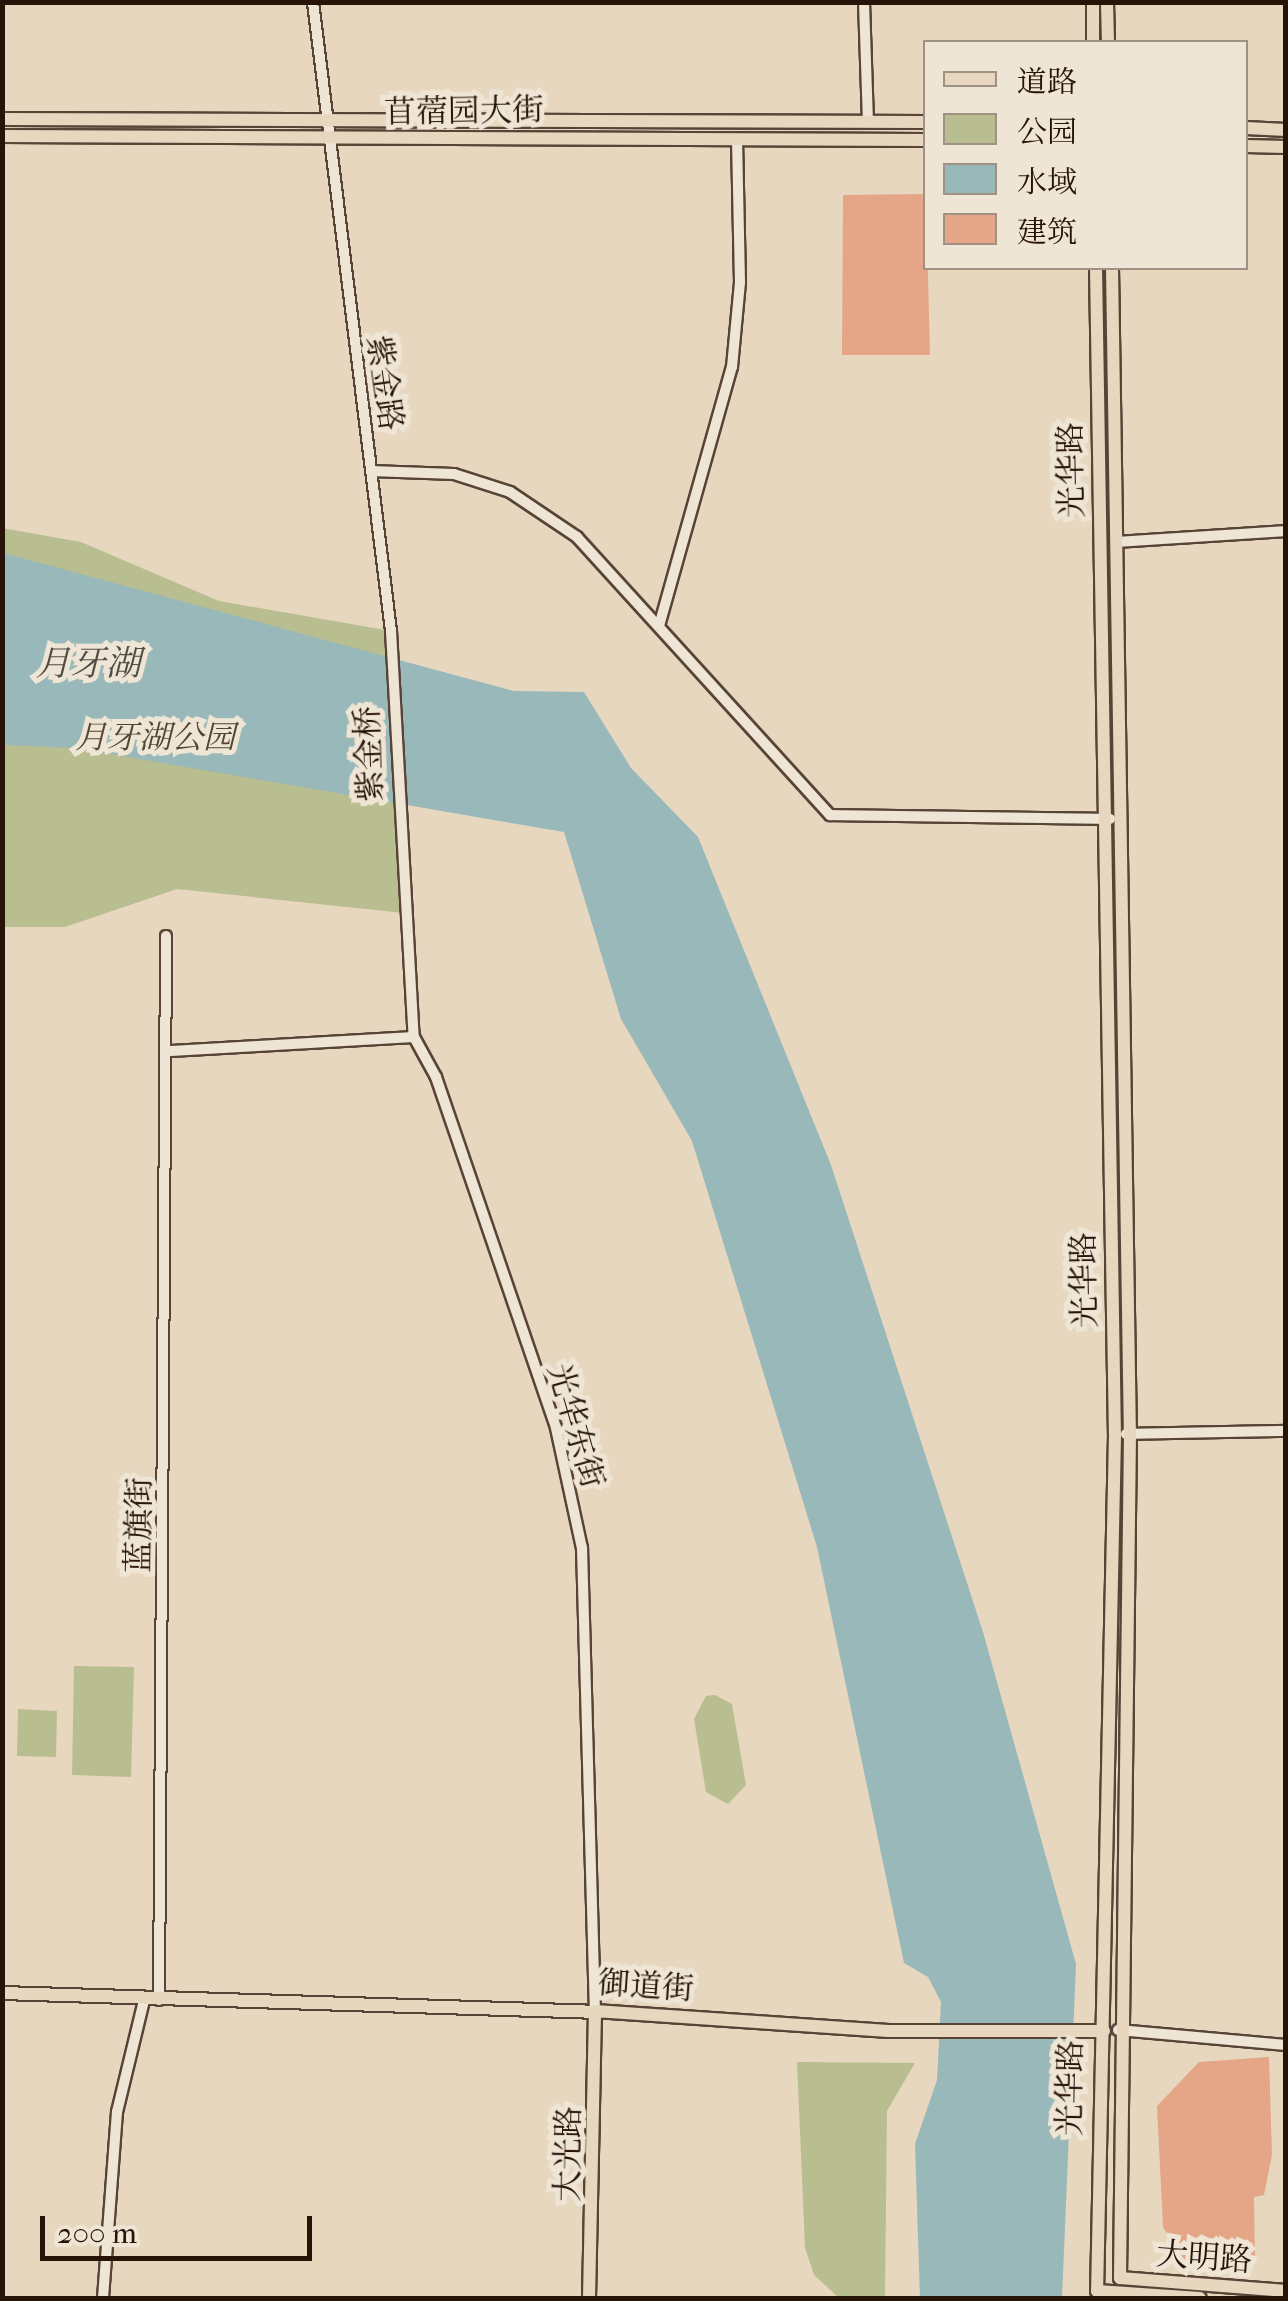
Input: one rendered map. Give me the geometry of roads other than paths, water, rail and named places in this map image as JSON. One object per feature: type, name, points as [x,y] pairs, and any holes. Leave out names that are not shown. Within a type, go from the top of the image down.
[{"type":"main road","points":[[1093,2],[1093,40]]},
{"type":"main road","points":[[1107,2],[1108,40]]},
{"type":"main road","name":"苜蓿园大街","points":[[2,120],[923,122]]},
{"type":"main road","points":[[1250,128],[1286,127]]},
{"type":"main road","name":"苜蓿园大街","points":[[2,136],[326,142],[923,140]]},
{"type":"main road","points":[[1250,146],[1286,149]]},
{"type":"main road","name":"光华路","points":[[1096,270],[1130,1434],[1118,2030],[1120,2278]]},
{"type":"main road","name":"光华路","points":[[1093,2294],[1114,1435],[1117,542],[1112,270]]},
{"type":"main road","name":"御道街","points":[[2,1993],[595,2011],[888,2031],[1118,2030]]},
{"type":"main road","points":[[595,2030],[596,2156]]},
{"type":"main road","name":"大明路","points":[[1120,2278],[1286,2291]]},
{"type":"main road","name":"大明路","points":[[1093,2294],[1200,2298]]},
{"type":"street","name":"紫金路","points":[[313,2],[326,142],[390,631]]},
{"type":"street","points":[[864,2],[868,121]]},
{"type":"street","points":[[659,626],[732,367],[740,282],[737,140]]},
{"type":"street","points":[[371,472],[454,474],[510,492],[577,537],[830,815],[1114,819]]},
{"type":"street","points":[[1117,542],[1286,532]]},
{"type":"street","name":"紫金桥","points":[[390,631],[400,874]]},
{"type":"street","name":"光华东街","points":[[400,874],[414,1037],[436,1077],[556,1428],[582,1548],[595,2011]]},
{"type":"street","name":"蓝旗街","points":[[160,2000],[171,1051],[166,936]]},
{"type":"street","points":[[171,1051],[414,1037]]},
{"type":"street","points":[[1114,1435],[1286,1431]]},
{"type":"street","points":[[102,2298],[117,2112],[144,2000]]},
{"type":"street","points":[[595,2011],[595,2030]]},
{"type":"street","points":[[1118,2030],[1286,2045]]},
{"type":"street","name":"大光路","points":[[589,2298],[596,2156]]},
{"type":"water","name":"月牙湖","points":[[3,553],[514,691],[584,692],[631,768],[698,837],[831,1165],[983,1632],[1076,1964],[1062,2298],[920,2298],[915,2144],[937,2080],[941,2002],[928,1977],[904,1963],[817,1547],[692,1141],[621,1019],[564,832],[75,748],[3,745]]},
{"type":"park label","name":"月牙湖公园","points":[[155,738]]}]
